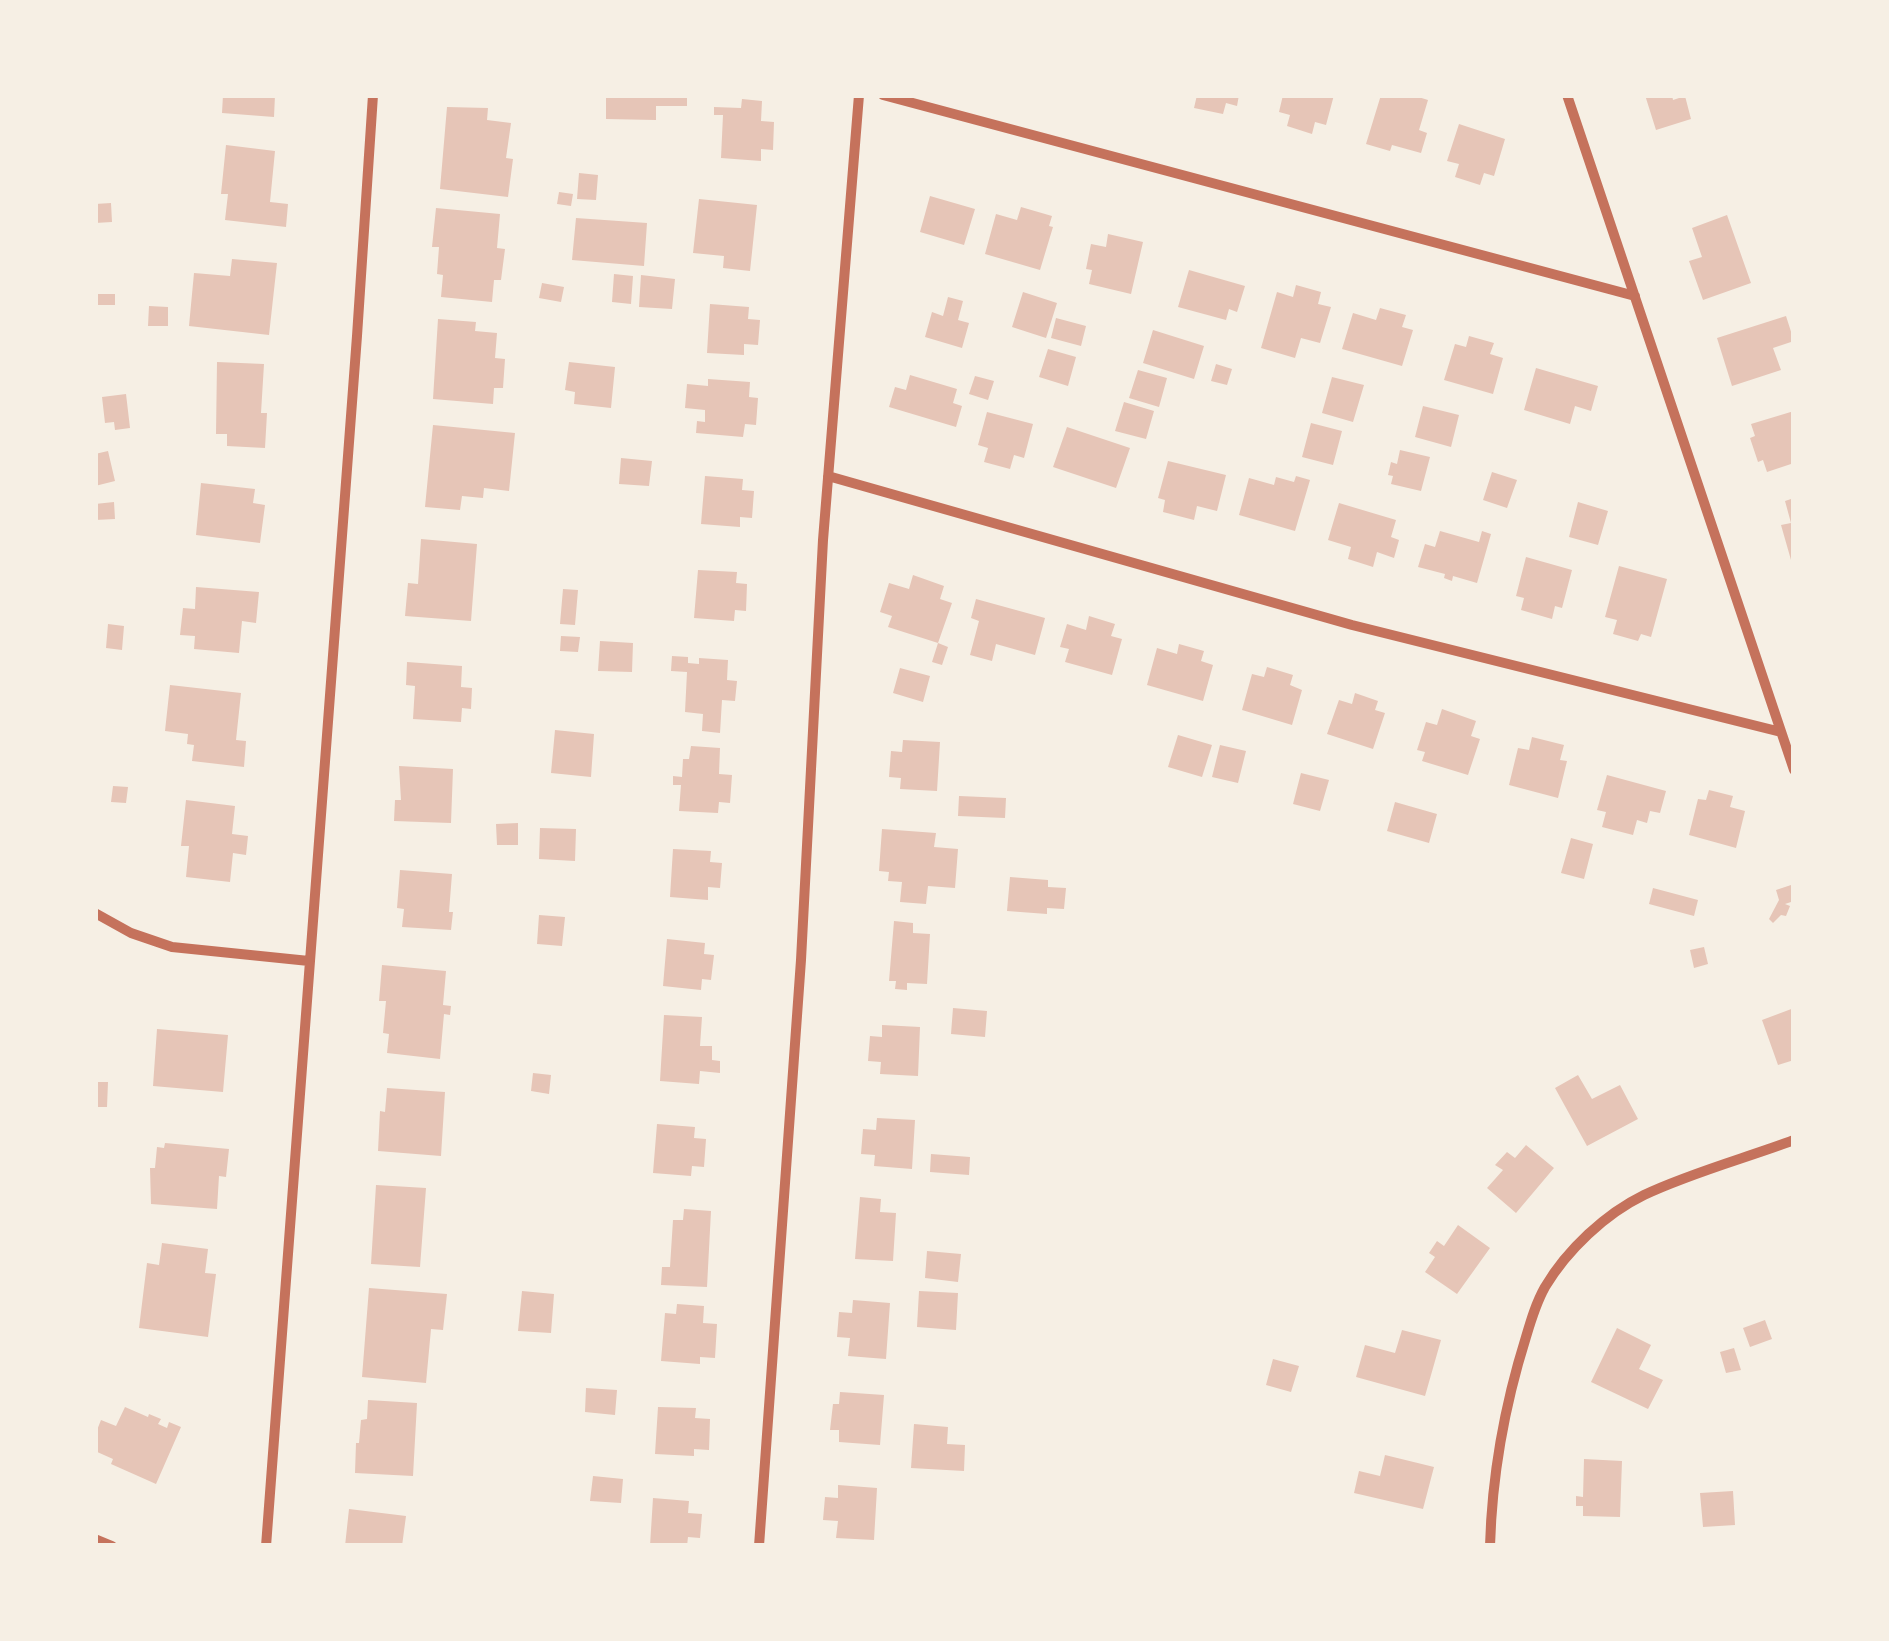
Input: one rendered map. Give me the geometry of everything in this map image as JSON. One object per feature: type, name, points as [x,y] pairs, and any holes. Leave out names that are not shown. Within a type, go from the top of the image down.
[{"type":"street","points":[[266,1546],[372,95]]},
{"type":"street","points":[[759,1546],[801,960],[828,476],[859,95]]},
{"type":"street","points":[[883,95],[1634,296]]},
{"type":"street","points":[[1567,95],[1794,770]]},
{"type":"street","points":[[828,476],[1352,625],[1782,732]]},
{"type":"street","points":[[95,913],[132,933],[172,947],[309,961]]},
{"type":"street","points":[[1490,1546],[1498,1455],[1514,1374],[1546,1286],[1573,1250],[1606,1220],[1644,1195],[1794,1140]]},
{"type":"street","points":[[95,1539],[112,1546]]},
{"type":"building","points":[[223,95],[275,95],[274,117],[222,113]]},
{"type":"building","points":[[606,95],[687,95],[687,106],[656,106],[656,120],[606,119]]},
{"type":"building","points":[[1197,95],[1239,95],[1237,106],[1226,103],[1223,114],[1194,108]]},
{"type":"building","points":[[1283,95],[1334,95],[1326,125],[1315,122],[1312,134],[1287,126],[1290,115],[1279,112]]},
{"type":"building","points":[[1381,95],[1412,95],[1428,100],[1419,130],[1427,133],[1421,153],[1392,145],[1390,151],[1366,144]]},
{"type":"building","points":[[1645,95],[1672,95],[1673,100],[1685,96],[1691,119],[1656,130]]},
{"type":"building","points":[[742,99],[762,101],[761,121],[774,122],[773,150],[761,149],[761,161],[721,158],[723,115],[714,115],[714,107],[741,108]]},
{"type":"building","points":[[447,107],[488,108],[487,120],[511,123],[506,158],[513,159],[508,197],[440,189]]},
{"type":"building","points":[[1459,124],[1505,139],[1494,176],[1484,173],[1480,185],[1455,177],[1459,164],[1447,161]]},
{"type":"building","points":[[226,145],[275,151],[270,202],[288,204],[286,227],[225,220],[228,194],[221,194]]},
{"type":"building","points":[[579,173],[598,175],[596,200],[577,199]]},
{"type":"building","points":[[559,192],[573,194],[571,206],[557,204]]},
{"type":"building","points":[[930,196],[975,209],[964,245],[920,232]]},
{"type":"building","points":[[699,199],[757,205],[750,271],[723,268],[724,256],[693,253]]},
{"type":"building","points":[[111,203],[112,222],[95,223],[95,204]]},
{"type":"building","points":[[1021,207],[1052,216],[1049,226],[1053,227],[1040,270],[985,254],[996,214],[1017,220]]},
{"type":"building","points":[[436,208],[500,214],[497,248],[505,249],[501,280],[494,280],[492,302],[441,297],[443,275],[437,274],[439,247],[432,247]]},
{"type":"building","points":[[1727,215],[1751,283],[1703,300],[1689,261],[1702,257],[1692,228]]},
{"type":"building","points":[[576,218],[647,223],[644,266],[572,260]]},
{"type":"building","points":[[1108,234],[1143,242],[1131,294],[1089,284],[1092,270],[1086,269],[1091,244],[1106,247]]},
{"type":"building","points":[[232,259],[277,263],[269,335],[189,326],[194,273],[230,276]]},
{"type":"building","points":[[1189,270],[1245,286],[1237,312],[1229,309],[1226,320],[1178,307]]},
{"type":"building","points":[[614,274],[633,276],[631,304],[612,302]]},
{"type":"building","points":[[641,275],[675,279],[672,309],[639,307]]},
{"type":"building","points":[[542,283],[564,287],[561,302],[539,298]]},
{"type":"building","points":[[1296,285],[1321,292],[1318,304],[1331,307],[1320,343],[1301,338],[1295,358],[1261,348],[1277,292],[1293,297]]},
{"type":"building","points":[[1023,292],[1057,303],[1046,338],[1012,327]]},
{"type":"building","points":[[95,294],[115,294],[115,305],[95,305]]},
{"type":"building","points":[[948,297],[963,301],[958,320],[969,323],[962,348],[925,337],[932,312],[943,316]]},
{"type":"building","points":[[710,304],[749,307],[748,319],[760,320],[758,345],[744,344],[744,355],[707,353]]},
{"type":"building","points":[[149,306],[168,307],[168,326],[148,326]]},
{"type":"building","points":[[1380,308],[1406,315],[1402,327],[1413,330],[1402,366],[1342,349],[1353,313],[1376,320]]},
{"type":"building","points":[[1786,316],[1794,341],[1773,348],[1781,370],[1732,386],[1717,338]]},
{"type":"building","points":[[1056,318],[1086,326],[1081,346],[1051,338]]},
{"type":"building","points":[[438,319],[476,322],[475,331],[497,333],[495,358],[505,359],[503,388],[494,388],[493,404],[433,399]]},
{"type":"building","points":[[1153,330],[1204,346],[1194,379],[1143,363]]},
{"type":"building","points":[[1469,336],[1494,343],[1490,354],[1503,358],[1493,394],[1444,380],[1455,344],[1466,347]]},
{"type":"building","points":[[1048,349],[1076,357],[1068,386],[1039,377]]},
{"type":"building","points":[[217,362],[264,364],[261,413],[267,413],[265,448],[227,446],[227,434],[216,434]]},
{"type":"building","points":[[569,362],[615,367],[611,408],[574,404],[575,392],[565,390]]},
{"type":"building","points":[[1216,364],[1232,369],[1227,385],[1211,381]]},
{"type":"building","points":[[1536,368],[1598,386],[1591,411],[1575,406],[1570,424],[1524,410]]},
{"type":"building","points":[[1138,370],[1167,378],[1159,407],[1129,398]]},
{"type":"building","points":[[910,375],[957,389],[953,403],[962,406],[956,427],[889,407],[895,387],[906,390]]},
{"type":"building","points":[[975,376],[994,381],[988,400],[969,394]]},
{"type":"building","points":[[1332,377],[1364,385],[1353,422],[1322,413]]},
{"type":"building","points":[[708,379],[750,382],[749,397],[758,398],[756,425],[745,424],[743,437],[696,433],[697,421],[705,422],[705,410],[685,408],[687,384],[708,386]]},
{"type":"building","points":[[126,394],[130,428],[115,430],[114,422],[105,423],[102,397]]},
{"type":"building","points":[[1124,402],[1154,411],[1146,439],[1115,431]]},
{"type":"building","points":[[1423,406],[1459,415],[1451,447],[1415,437]]},
{"type":"building","points":[[1794,411],[1794,463],[1767,472],[1763,460],[1758,462],[1750,438],[1755,436],[1751,424]]},
{"type":"building","points":[[987,412],[1033,424],[1024,458],[1014,455],[1010,469],[984,462],[988,448],[978,445]]},
{"type":"building","points":[[1311,423],[1342,431],[1333,465],[1302,457]]},
{"type":"building","points":[[433,425],[515,433],[509,491],[484,488],[483,498],[462,496],[460,510],[425,507]]},
{"type":"building","points":[[1067,427],[1130,448],[1116,488],[1053,467]]},
{"type":"building","points":[[1400,450],[1430,457],[1421,491],[1391,484],[1391,462],[1397,464]]},
{"type":"building","points":[[108,451],[115,481],[95,486],[95,454]]},
{"type":"building","points":[[621,458],[652,461],[649,486],[619,484]]},
{"type":"building","points":[[1168,461],[1226,475],[1217,511],[1197,506],[1194,520],[1163,512],[1165,500],[1158,498]]},
{"type":"building","points":[[1492,472],[1517,480],[1507,508],[1483,500]]},
{"type":"building","points":[[705,476],[743,479],[742,490],[754,491],[752,518],[740,517],[740,527],[701,524]]},
{"type":"building","points":[[1296,476],[1310,480],[1295,531],[1239,515],[1249,478],[1274,485],[1276,477],[1294,482]]},
{"type":"building","points":[[201,483],[255,489],[253,503],[265,505],[260,543],[196,535]]},
{"type":"building","points":[[1794,498],[1793,567],[1781,525],[1791,523],[1785,501]]},
{"type":"building","points":[[114,502],[115,519],[95,520],[95,504]]},
{"type":"building","points":[[1578,502],[1608,511],[1598,545],[1569,537]]},
{"type":"building","points":[[1339,503],[1396,520],[1391,537],[1399,540],[1394,558],[1377,552],[1373,567],[1348,559],[1351,547],[1328,540]]},
{"type":"building","points":[[1440,531],[1479,542],[1482,531],[1491,534],[1477,583],[1453,576],[1452,581],[1444,578],[1445,574],[1418,567],[1425,544],[1435,547]]},
{"type":"building","points":[[421,539],[477,544],[471,621],[405,616],[408,583],[418,584]]},
{"type":"building","points":[[1526,557],[1572,570],[1562,608],[1555,606],[1552,619],[1521,610],[1524,598],[1516,596]]},
{"type":"building","points":[[1619,566],[1667,579],[1651,637],[1641,634],[1638,641],[1613,634],[1617,620],[1605,617]]},
{"type":"building","points":[[698,570],[737,572],[736,583],[747,584],[746,611],[735,610],[734,621],[694,618]]},
{"type":"building","points":[[913,575],[944,586],[940,599],[952,603],[938,643],[888,627],[892,616],[880,612],[889,583],[909,589]]},
{"type":"building","points":[[196,587],[259,592],[256,623],[242,621],[239,653],[194,649],[195,636],[180,635],[183,608],[195,609]]},
{"type":"building","points":[[563,589],[578,590],[575,625],[560,624]]},
{"type":"building","points":[[976,599],[1045,618],[1035,655],[996,644],[992,661],[970,655],[979,621],[971,618]]},
{"type":"building","points":[[1089,616],[1115,624],[1111,636],[1122,639],[1112,675],[1065,662],[1069,649],[1060,647],[1067,624],[1086,630]]},
{"type":"building","points":[[108,624],[124,626],[122,650],[106,648]]},
{"type":"building","points":[[561,636],[580,637],[578,652],[560,651]]},
{"type":"building","points":[[600,641],[633,643],[632,672],[598,671]]},
{"type":"building","points":[[938,643],[948,647],[942,665],[932,662]]},
{"type":"building","points":[[1179,644],[1204,651],[1201,661],[1213,665],[1203,701],[1147,685],[1157,648],[1177,654]]},
{"type":"building","points":[[672,656],[688,657],[688,663],[699,664],[699,658],[728,660],[727,680],[737,681],[735,701],[722,700],[720,733],[702,731],[703,714],[685,712],[687,672],[671,671]]},
{"type":"building","points":[[407,662],[462,666],[461,687],[472,688],[471,709],[462,708],[461,722],[413,719],[415,686],[406,685]]},
{"type":"building","points":[[1267,667],[1293,675],[1290,685],[1302,690],[1292,725],[1242,710],[1252,674],[1264,677]]},
{"type":"building","points":[[900,668],[930,676],[923,702],[893,693]]},
{"type":"building","points":[[170,685],[241,693],[236,740],[246,741],[244,767],[192,761],[194,745],[187,744],[188,734],[165,731]]},
{"type":"building","points":[[1355,693],[1378,701],[1375,710],[1385,713],[1373,749],[1327,734],[1339,700],[1352,704]]},
{"type":"building","points":[[1442,709],[1476,721],[1471,736],[1480,739],[1468,775],[1422,761],[1425,752],[1417,750],[1426,722],[1437,725]]},
{"type":"building","points":[[555,730],[594,734],[591,777],[551,773]]},
{"type":"building","points":[[1178,735],[1212,745],[1202,777],[1168,767]]},
{"type":"building","points":[[1532,737],[1564,745],[1560,760],[1567,761],[1558,798],[1509,785],[1518,748],[1529,750]]},
{"type":"building","points":[[903,740],[940,742],[937,791],[900,789],[901,778],[889,777],[891,751],[902,752]]},
{"type":"building","points":[[1220,745],[1246,751],[1238,783],[1212,777]]},
{"type":"building","points":[[691,746],[720,748],[719,774],[732,775],[730,803],[719,802],[718,813],[679,811],[681,785],[673,785],[673,776],[682,777],[683,759],[689,759]]},
{"type":"building","points":[[399,766],[453,769],[451,823],[394,821],[395,800],[401,800]]},
{"type":"building","points":[[1301,773],[1329,780],[1320,811],[1293,804]]},
{"type":"building","points":[[1607,775],[1666,791],[1660,813],[1650,811],[1647,823],[1637,820],[1633,835],[1602,827],[1606,812],[1597,810]]},
{"type":"building","points":[[113,786],[128,787],[126,803],[111,802]]},
{"type":"building","points":[[1709,790],[1733,796],[1730,807],[1745,811],[1736,848],[1689,835],[1698,799],[1706,800]]},
{"type":"building","points":[[959,796],[1006,798],[1005,818],[958,816]]},
{"type":"building","points":[[186,800],[235,806],[232,834],[248,836],[246,855],[233,853],[230,882],[186,877],[189,846],[181,846]]},
{"type":"building","points":[[1395,802],[1437,814],[1429,843],[1387,831]]},
{"type":"building","points":[[518,823],[518,845],[497,845],[496,824]]},
{"type":"building","points":[[540,828],[576,829],[575,861],[539,859]]},
{"type":"building","points":[[882,829],[936,833],[934,847],[958,849],[955,888],[928,886],[926,904],[900,902],[902,882],[888,881],[889,872],[879,871]]},
{"type":"building","points":[[1571,838],[1593,844],[1584,879],[1561,873]]},
{"type":"building","points":[[673,849],[711,851],[710,862],[722,863],[720,888],[708,887],[708,900],[670,897]]},
{"type":"building","points":[[400,870],[452,874],[451,930],[402,927],[404,909],[397,908]]},
{"type":"building","points":[[1010,877],[1048,880],[1048,887],[1066,888],[1064,909],[1047,908],[1047,914],[1007,911]]},
{"type":"building","points":[[1794,884],[1794,901],[1785,904],[1790,906],[1786,916],[1781,915],[1773,923],[1769,919],[1779,900],[1776,890]]},
{"type":"building","points":[[1653,888],[1698,900],[1694,916],[1649,904]]},
{"type":"building","points":[[539,915],[565,917],[562,946],[537,944]]},
{"type":"building","points":[[894,921],[913,923],[913,933],[930,934],[927,984],[907,983],[907,990],[895,989],[896,981],[889,981]]},
{"type":"building","points":[[667,939],[705,943],[704,954],[714,955],[711,980],[702,979],[701,990],[663,986]]},
{"type":"building","points":[[1704,947],[1708,964],[1694,968],[1690,950]]},
{"type":"building","points":[[382,965],[446,971],[443,1005],[451,1006],[450,1015],[444,1014],[440,1059],[387,1053],[389,1034],[383,1033],[386,1001],[379,1001]]},
{"type":"building","points":[[953,1008],[987,1011],[985,1037],[951,1034]]},
{"type":"building","points":[[1794,1008],[1794,1060],[1778,1065],[1762,1020]]},
{"type":"building","points":[[664,1015],[702,1017],[700,1046],[712,1046],[712,1060],[720,1061],[720,1073],[700,1071],[699,1084],[660,1081]]},
{"type":"building","points":[[882,1025],[920,1027],[918,1076],[880,1074],[881,1062],[868,1061],[870,1036],[882,1037]]},
{"type":"building","points":[[157,1029],[228,1035],[223,1092],[153,1086]]},
{"type":"building","points":[[533,1073],[551,1075],[549,1094],[531,1091]]},
{"type":"building","points":[[1578,1075],[1592,1099],[1620,1085],[1638,1119],[1587,1146],[1555,1088]]},
{"type":"building","points":[[95,1082],[108,1082],[107,1107],[95,1107]]},
{"type":"building","points":[[387,1088],[445,1092],[441,1156],[378,1151],[380,1111],[385,1112]]},
{"type":"building","points":[[877,1118],[915,1120],[912,1169],[874,1166],[875,1155],[861,1154],[863,1129],[876,1130]]},
{"type":"building","points":[[657,1124],[695,1127],[694,1138],[706,1139],[704,1167],[692,1166],[691,1176],[653,1173]]},
{"type":"building","points":[[165,1143],[229,1149],[226,1177],[219,1176],[217,1209],[151,1204],[150,1168],[155,1168],[157,1147],[164,1148]]},
{"type":"building","points":[[1526,1145],[1554,1168],[1516,1213],[1487,1188],[1503,1170],[1495,1165],[1507,1152],[1515,1158]]},
{"type":"building","points":[[931,1154],[970,1157],[969,1175],[930,1172]]},
{"type":"building","points":[[376,1185],[426,1188],[420,1267],[371,1264]]},
{"type":"building","points":[[860,1197],[881,1199],[880,1212],[896,1213],[893,1261],[855,1259]]},
{"type":"building","points":[[684,1209],[711,1211],[707,1287],[661,1285],[662,1267],[670,1267],[673,1220],[683,1220]]},
{"type":"building","points":[[1458,1225],[1490,1248],[1457,1294],[1425,1272],[1435,1257],[1429,1253],[1437,1241],[1444,1246]]},
{"type":"building","points":[[162,1243],[208,1249],[205,1273],[216,1274],[208,1337],[139,1328],[147,1263],[159,1265]]},
{"type":"building","points":[[927,1251],[961,1254],[958,1282],[925,1278]]},
{"type":"building","points":[[369,1288],[447,1294],[443,1330],[431,1329],[426,1383],[362,1377]]},
{"type":"building","points":[[522,1291],[554,1294],[551,1333],[518,1331]]},
{"type":"building","points":[[919,1291],[958,1293],[956,1330],[917,1327]]},
{"type":"building","points":[[853,1300],[890,1303],[886,1359],[848,1356],[850,1338],[837,1337],[839,1312],[852,1313]]},
{"type":"building","points":[[677,1304],[704,1306],[703,1323],[717,1324],[715,1358],[700,1357],[700,1364],[661,1361],[665,1313],[676,1314]]},
{"type":"building","points":[[1765,1320],[1772,1339],[1750,1347],[1743,1328]]},
{"type":"building","points":[[1617,1328],[1651,1345],[1639,1369],[1663,1380],[1648,1409],[1591,1382]]},
{"type":"building","points":[[1402,1330],[1441,1340],[1425,1396],[1356,1377],[1365,1345],[1395,1353]]},
{"type":"building","points":[[1734,1348],[1741,1370],[1726,1373],[1720,1352]]},
{"type":"building","points":[[1273,1359],[1299,1366],[1291,1392],[1266,1385]]},
{"type":"building","points":[[586,1388],[617,1390],[615,1415],[585,1412]]},
{"type":"building","points":[[840,1392],[884,1395],[880,1445],[839,1442],[839,1430],[830,1430],[833,1404],[839,1404]]},
{"type":"building","points":[[368,1400],[417,1403],[413,1476],[355,1473],[356,1443],[361,1420],[367,1419]]},
{"type":"building","points":[[125,1407],[161,1419],[158,1424],[167,1428],[169,1422],[181,1427],[156,1484],[111,1464],[113,1459],[95,1451],[95,1435],[101,1420],[116,1426]]},
{"type":"building","points":[[658,1407],[696,1408],[695,1418],[710,1419],[709,1450],[694,1449],[694,1456],[655,1454]]},
{"type":"building","points":[[914,1424],[948,1427],[947,1444],[965,1445],[964,1471],[911,1468]]},
{"type":"building","points":[[1385,1455],[1434,1467],[1423,1509],[1354,1493],[1359,1471],[1380,1476]]},
{"type":"building","points":[[1584,1459],[1622,1461],[1620,1517],[1583,1516],[1583,1506],[1576,1506],[1576,1496],[1583,1497]]},
{"type":"building","points":[[593,1476],[623,1479],[621,1503],[590,1501]]},
{"type":"building","points":[[838,1485],[877,1488],[874,1540],[836,1538],[838,1521],[823,1520],[825,1497],[838,1498]]},
{"type":"building","points":[[1733,1491],[1735,1525],[1703,1527],[1700,1493]]},
{"type":"building","points":[[653,1498],[689,1501],[688,1513],[702,1514],[700,1538],[688,1537],[687,1546],[650,1546]]},
{"type":"building","points":[[349,1509],[406,1516],[402,1546],[345,1546]]}]
